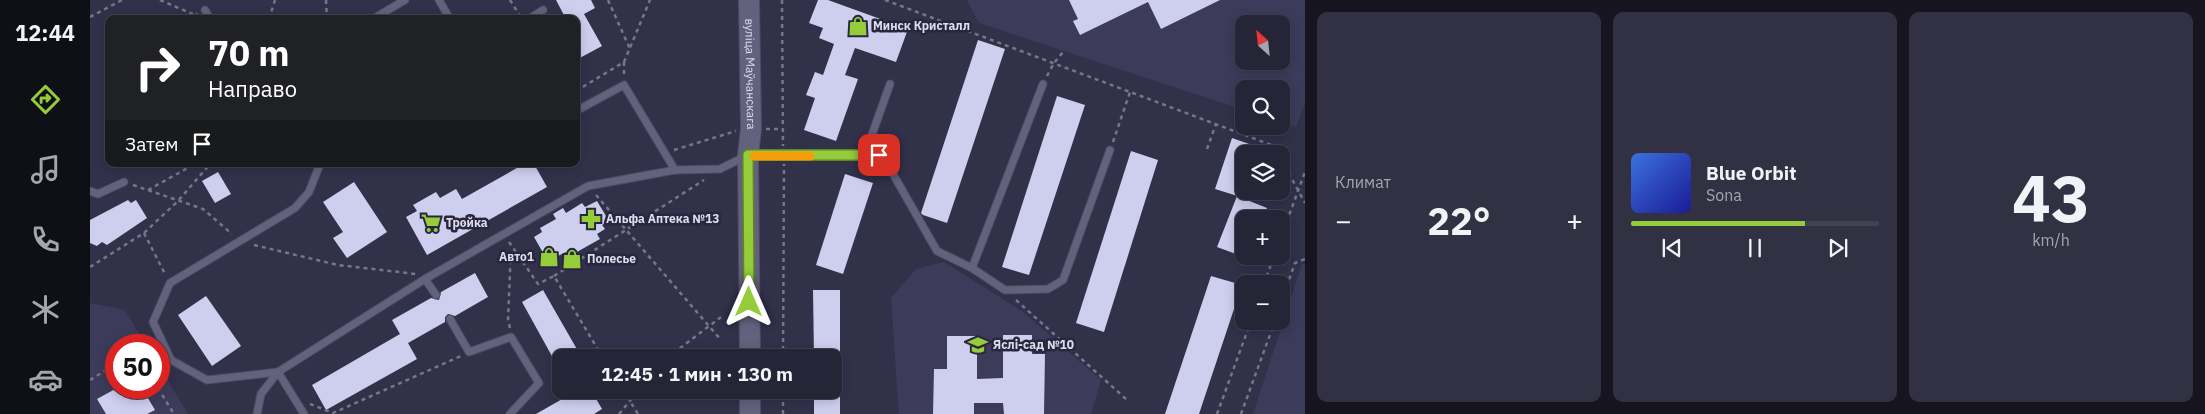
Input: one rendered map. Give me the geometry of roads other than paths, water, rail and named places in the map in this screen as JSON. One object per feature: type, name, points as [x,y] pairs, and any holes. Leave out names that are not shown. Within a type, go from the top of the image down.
[{"type":"main road","name":"вуліца Маўчанскага","points":[[749,0],[751,129],[748,155],[750,349]]},
{"type":"main road","points":[[750,399],[750,414]]},
{"type":"lane","points":[[380,15],[405,0]]},
{"type":"lane","points":[[439,0],[448,15]]},
{"type":"lane","points":[[204,10],[207,15]]},
{"type":"lane","points":[[535,15],[543,10]]},
{"type":"lane","points":[[890,84],[869,143],[889,167],[937,251],[972,268],[1005,290],[1048,289],[1062,280],[1110,150]]},
{"type":"lane","points":[[972,268],[1043,84]]},
{"type":"lane","points":[[580,109],[624,85],[674,170]]},
{"type":"lane","points":[[257,414],[261,394],[278,372],[425,279],[588,186],[674,170],[720,169],[748,155],[879,155]]},
{"type":"lane","points":[[278,372],[207,380],[170,360],[153,322],[170,283],[295,208],[309,192],[319,167]]},
{"type":"lane","points":[[90,192],[98,194],[124,182]]},
{"type":"lane","points":[[425,279],[436,295]]},
{"type":"lane","points":[[450,319],[469,352],[511,337],[539,383],[510,414]]},
{"type":"lane","points":[[278,372],[304,414]]},
{"type":"place","name":"Минск Кристалл","points":[[858,26]]},
{"type":"place","name":"Альфа Аптека №13","points":[[591,219]]},
{"type":"place","name":"Тройка","points":[[431,223]]},
{"type":"place","name":"Авто1","points":[[549,257]]},
{"type":"place","name":"Полесье","points":[[572,259]]},
{"type":"place","name":"Яслі-сад №10","points":[[978,345]]}]
